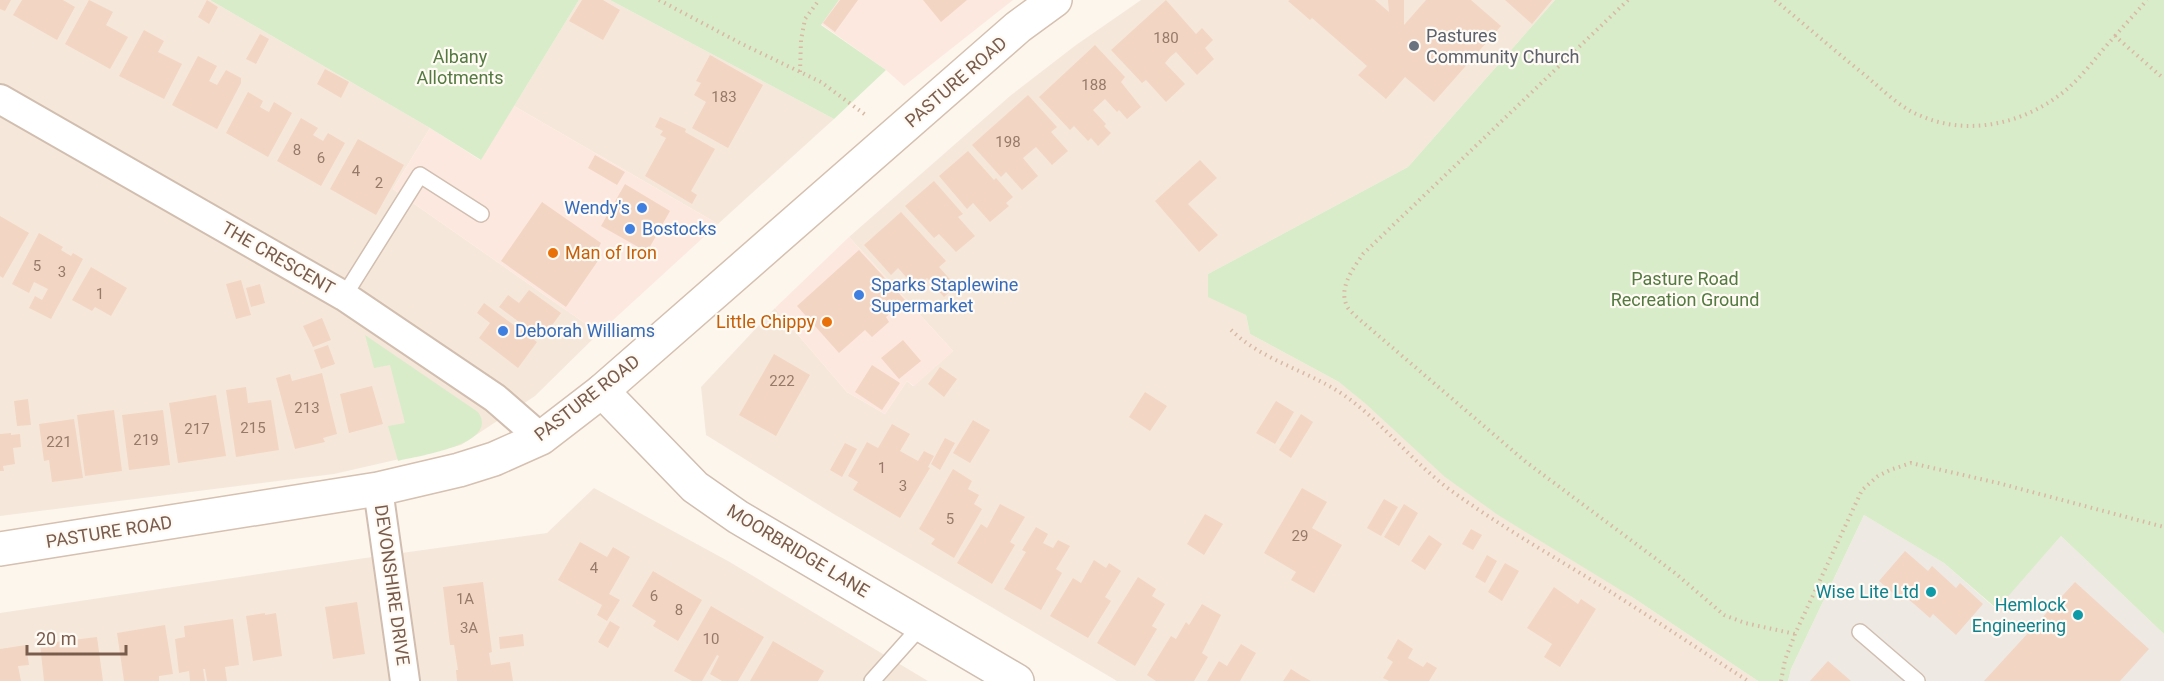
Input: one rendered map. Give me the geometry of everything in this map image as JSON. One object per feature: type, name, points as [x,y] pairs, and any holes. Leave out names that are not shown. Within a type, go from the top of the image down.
[{"type":"main road","name":"PASTURE ROAD","points":[[0,549],[378,489],[477,465],[541,438],[602,391],[1018,27],[1055,0]]},
{"type":"main road","name":"MOORBRIDGE LANE","points":[[602,391],[695,487],[738,517],[1017,681]]},
{"type":"street","name":"THE CRESCENT","points":[[0,99],[344,296],[495,398],[541,438]]},
{"type":"street","name":"DEVONSHIRE DRIVE","points":[[378,489],[405,681]]},
{"type":"lane","points":[[344,296],[420,175],[481,214]]},
{"type":"lane","points":[[872,681],[922,625]]},
{"type":"lane","points":[[1860,632],[1917,681]]},
{"type":"path","points":[[659,0],[821,82],[851,103]]},
{"type":"path","points":[[800,72],[801,40],[805,19],[819,0]]},
{"type":"path","points":[[1628,0],[1363,254],[1346,283],[1345,296],[1348,308],[1366,326],[1526,462],[1675,573],[1724,615],[1745,623],[1795,634]]},
{"type":"path","points":[[1775,0],[1904,107],[1938,122],[1958,126],[1990,125],[2031,113],[2067,89],[2147,0]]},
{"type":"path","points":[[2115,36],[2164,79]]},
{"type":"path","points":[[1231,330],[1257,350],[1340,393],[1359,406],[1417,464],[1503,527],[1597,583],[1748,681]]},
{"type":"path","points":[[1781,681],[1785,660],[1795,634],[1862,490],[1890,470],[1911,463],[1998,483],[2164,527]]},
{"type":"shaded area","points":[[0,0],[210,0],[430,128],[393,189],[599,333],[535,396],[461,445],[334,474],[0,516]]},
{"type":"shaded area","points":[[579,0],[610,0],[834,119],[718,224],[514,106]]},
{"type":"shaded area","points":[[839,0],[1013,0],[904,86],[886,70],[821,24]]},
{"type":"shaded area","points":[[1141,0],[1555,0],[1408,167],[1208,274],[1246,315],[1250,334],[1339,382],[1632,597],[1758,681],[1117,681],[832,513],[706,435],[701,387],[775,308],[847,392],[885,414],[907,381],[913,386],[953,351],[849,237],[1010,96],[1076,45]]},
{"type":"shaded area","points":[[514,106],[718,224],[599,333],[393,189],[430,128],[480,160]]},
{"type":"shaded area","points":[[849,237],[953,351],[914,386],[907,381],[885,414],[847,392],[775,308]]},
{"type":"shaded area","points":[[594,488],[728,561],[928,681],[0,681],[0,613],[547,533]]},
{"type":"shaded area","points":[[1864,515],[1944,563],[1996,609],[2061,536],[2164,634],[2164,681],[1788,681],[1791,669]]},
{"type":"green space","name":"Albany Allotments","points":[[210,0],[579,0],[481,160]]},
{"type":"green space","points":[[610,0],[839,0],[821,25],[886,70],[834,119]]},
{"type":"green space","name":"Pasture Road Recreation Ground","points":[[1555,0],[2164,0],[2164,634],[2061,536],[1997,609],[1944,563],[1864,515],[1791,669],[1788,681],[1758,681],[1632,597],[1498,515],[1445,477],[1339,382],[1250,334],[1246,315],[1208,297],[1208,274],[1408,167]]},
{"type":"green space","points":[[365,335],[478,412],[482,423],[478,433],[468,441],[453,447],[398,461],[388,426],[405,423],[390,365],[374,368]]},
{"type":"building","points":[[0,0],[11,0],[5,11],[0,9]]},
{"type":"building","points":[[22,0],[63,0],[75,7],[57,40],[13,15]]},
{"type":"building","points":[[89,0],[113,12],[106,25],[128,37],[110,69],[65,44]]},
{"type":"building","points":[[207,0],[218,7],[209,24],[198,17]]},
{"type":"building","points":[[582,0],[603,0],[620,10],[603,40],[569,21]]},
{"type":"building","points":[[840,0],[858,0],[835,32],[823,23]]},
{"type":"building","points":[[923,0],[967,0],[941,22]]},
{"type":"building","points":[[1166,0],[1196,34],[1202,28],[1213,40],[1205,48],[1214,59],[1197,75],[1176,52],[1170,57],[1165,63],[1185,84],[1166,102],[1146,80],[1142,83],[1111,50]]},
{"type":"building","name":"Pastures Community Church","points":[[1375,0],[1389,12],[1388,0],[1404,0],[1404,25],[1426,0],[1471,0],[1501,26],[1434,102],[1405,77],[1386,99],[1358,75],[1367,66],[1312,18],[1310,20],[1288,1]]},
{"type":"building","points":[[1505,0],[1552,0],[1532,24]]},
{"type":"building","points":[[144,30],[164,41],[158,52],[182,64],[164,99],[119,76]]},
{"type":"building","points":[[260,34],[269,39],[256,64],[246,59]]},
{"type":"building","points":[[1095,45],[1125,77],[1121,82],[1141,107],[1127,119],[1105,99],[1093,110],[1111,133],[1098,146],[1091,138],[1088,141],[1074,126],[1070,130],[1039,97]]},
{"type":"building","points":[[710,55],[763,85],[728,148],[692,128],[706,102],[694,95],[701,83],[696,81]]},
{"type":"building","points":[[198,56],[217,66],[209,81],[217,85],[226,70],[241,78],[241,83],[217,129],[172,105]]},
{"type":"building","points":[[325,69],[349,82],[341,98],[317,84]]},
{"type":"building","points":[[248,92],[263,101],[260,107],[269,112],[274,102],[292,113],[268,157],[226,133]]},
{"type":"building","points":[[1028,95],[1057,127],[1051,132],[1068,151],[1052,165],[1036,147],[1023,158],[1038,176],[1022,190],[1006,172],[1001,177],[972,145]]},
{"type":"building","points":[[660,117],[686,129],[685,132],[715,149],[691,191],[697,195],[692,204],[645,176],[666,138],[660,135],[663,131],[655,127]]},
{"type":"building","points":[[301,118],[318,128],[313,135],[323,141],[328,133],[345,143],[321,186],[277,161]]},
{"type":"building","points":[[358,139],[404,165],[376,215],[330,189]]},
{"type":"building","points":[[968,151],[1013,197],[1006,203],[1009,206],[990,222],[973,203],[967,209],[939,176]]},
{"type":"building","points":[[595,155],[625,172],[617,185],[588,168]]},
{"type":"building","points":[[1200,160],[1217,178],[1188,204],[1218,235],[1199,252],[1155,201]]},
{"type":"building","points":[[934,181],[963,214],[958,217],[975,236],[956,252],[939,234],[934,238],[905,206]]},
{"type":"building","points":[[625,184],[670,211],[647,252],[601,226]]},
{"type":"building","name":"Man of Iron","points":[[542,202],[601,243],[597,251],[602,255],[566,307],[501,261]]},
{"type":"building","points":[[901,212],[946,261],[939,267],[956,286],[944,297],[927,278],[916,288],[898,268],[891,275],[864,245]]},
{"type":"building","points":[[0,216],[29,233],[3,278],[0,276]]},
{"type":"building","points":[[39,233],[63,247],[61,250],[71,256],[73,253],[83,259],[51,319],[29,308],[35,296],[42,300],[48,289],[34,282],[29,293],[12,284]]},
{"type":"building","name":"Sparks Staplewine Supermarket","points":[[859,250],[905,300],[886,317],[889,322],[872,337],[865,330],[839,353],[797,306]]},
{"type":"building","points":[[91,267],[127,288],[111,316],[95,307],[92,311],[72,300]]},
{"type":"building","points":[[241,280],[251,315],[236,319],[226,284]]},
{"type":"building","points":[[260,284],[265,303],[251,307],[246,288]]},
{"type":"building","points":[[529,290],[561,313],[542,339],[499,307],[508,295],[519,303]]},
{"type":"building","name":"Deborah Williams","points":[[484,303],[537,342],[518,368],[479,338],[490,323],[477,313]]},
{"type":"building","points":[[322,318],[331,340],[313,347],[303,326]]},
{"type":"building","points":[[903,340],[921,361],[899,379],[881,358]]},
{"type":"building","points":[[328,345],[335,364],[321,369],[314,350]]},
{"type":"building","points":[[774,354],[810,375],[776,436],[739,415]]},
{"type":"building","points":[[872,365],[900,383],[882,410],[855,392]]},
{"type":"building","points":[[940,367],[957,379],[944,397],[928,384]]},
{"type":"building","points":[[322,373],[337,434],[323,438],[325,442],[295,449],[276,378],[290,374],[292,381]]},
{"type":"building","points":[[372,386],[383,424],[349,433],[340,394]]},
{"type":"building","points":[[246,387],[248,403],[271,400],[279,450],[236,457],[226,390]]},
{"type":"building","points":[[1145,392],[1167,406],[1150,431],[1129,417]]},
{"type":"building","points":[[216,395],[226,456],[178,463],[169,403]]},
{"type":"building","points":[[28,399],[31,425],[17,426],[14,401]]},
{"type":"building","points":[[1276,401],[1294,412],[1275,444],[1256,433]]},
{"type":"building","points":[[114,410],[122,471],[85,476],[77,415]]},
{"type":"building","points":[[163,410],[170,465],[129,470],[122,415]]},
{"type":"building","points":[[1301,414],[1313,422],[1291,458],[1279,450]]},
{"type":"building","points":[[74,419],[83,478],[52,482],[49,460],[44,461],[39,424]]},
{"type":"building","points":[[973,420],[990,430],[970,463],[953,453]]},
{"type":"building","points":[[892,424],[910,434],[900,451],[918,461],[924,451],[934,456],[928,467],[930,468],[900,518],[853,490],[858,482],[848,476],[867,442],[878,448]]},
{"type":"building","points":[[11,433],[11,435],[20,434],[21,447],[13,448],[15,464],[3,466],[4,471],[0,471],[0,434]]},
{"type":"building","points":[[945,438],[955,443],[940,470],[931,464]]},
{"type":"building","points":[[845,443],[857,449],[842,477],[830,470]]},
{"type":"building","points":[[953,469],[972,481],[968,489],[979,495],[974,504],[982,509],[954,558],[931,544],[935,539],[919,529]]},
{"type":"building","points":[[1302,488],[1327,502],[1312,528],[1342,545],[1314,593],[1291,580],[1296,572],[1264,553]]},
{"type":"building","points":[[1384,499],[1398,507],[1381,536],[1367,528]]},
{"type":"building","points":[[1000,504],[1025,517],[1010,542],[1015,545],[992,584],[957,563],[981,524],[987,528]]},
{"type":"building","points":[[1404,504],[1418,513],[1399,546],[1384,537]]},
{"type":"building","points":[[1205,514],[1223,524],[1204,555],[1187,544]]},
{"type":"building","points":[[1036,527],[1048,534],[1043,543],[1053,548],[1058,540],[1070,546],[1056,569],[1062,573],[1041,610],[1004,589],[1026,552],[1022,550]]},
{"type":"building","points":[[1471,529],[1482,535],[1473,550],[1462,544]]},
{"type":"building","points":[[1429,535],[1442,544],[1425,570],[1411,561]]},
{"type":"building","points":[[580,542],[607,557],[613,547],[630,557],[609,594],[620,600],[607,621],[597,615],[602,605],[558,580]]},
{"type":"building","points":[[1905,551],[1928,571],[1932,566],[1956,588],[1960,583],[1983,604],[1956,635],[1933,614],[1930,618],[1906,597],[1902,601],[1879,581]]},
{"type":"building","points":[[1487,555],[1497,561],[1485,583],[1475,577]]},
{"type":"building","points":[[1094,560],[1106,568],[1109,563],[1121,571],[1105,597],[1111,601],[1088,638],[1050,616],[1073,578],[1081,583]]},
{"type":"building","points":[[1505,563],[1519,571],[1502,601],[1488,592]]},
{"type":"building","points":[[653,571],[702,600],[678,641],[653,626],[656,621],[632,606]]},
{"type":"building","points":[[1138,577],[1156,589],[1152,596],[1165,604],[1152,626],[1157,629],[1135,666],[1097,643]]},
{"type":"building","points":[[483,582],[492,652],[489,653],[491,665],[510,662],[513,681],[457,681],[456,670],[458,670],[454,645],[450,645],[443,587]]},
{"type":"building","name":"Hemlock Engineering","points":[[2075,582],[2149,649],[2120,681],[1984,681]]},
{"type":"building","points":[[1554,587],[1578,604],[1581,599],[1596,609],[1560,667],[1544,657],[1552,644],[1527,628]]},
{"type":"building","points":[[357,602],[365,654],[333,659],[325,607]]},
{"type":"building","points":[[1202,604],[1221,615],[1202,653],[1208,657],[1194,681],[1156,681],[1147,675],[1171,636],[1176,639],[1186,622],[1189,625]]},
{"type":"building","points":[[711,606],[764,637],[738,681],[722,681],[710,674],[719,656],[717,655],[702,681],[692,681],[674,671]]},
{"type":"building","points":[[265,613],[265,615],[276,613],[282,656],[253,661],[246,616]]},
{"type":"building","points":[[233,619],[239,665],[225,667],[227,681],[207,681],[205,669],[203,669],[205,681],[190,681],[189,671],[179,673],[175,639],[185,637],[184,626]]},
{"type":"building","points":[[610,621],[620,627],[608,648],[598,642]]},
{"type":"building","points":[[165,625],[173,674],[159,676],[159,681],[124,681],[117,633]]},
{"type":"building","points":[[523,634],[524,646],[500,649],[499,637]]},
{"type":"building","points":[[97,637],[103,681],[44,681],[40,644]]},
{"type":"building","points":[[1398,639],[1413,649],[1408,658],[1423,667],[1427,662],[1437,668],[1429,681],[1389,681],[1383,678],[1393,662],[1387,658]]},
{"type":"building","points":[[773,641],[824,671],[818,681],[750,681]]},
{"type":"building","points":[[1241,644],[1256,653],[1240,681],[1207,681],[1219,661],[1227,666]]},
{"type":"building","points":[[26,645],[29,665],[18,666],[21,681],[0,681],[0,649]]},
{"type":"building","points":[[1828,661],[1851,681],[1810,681]]},
{"type":"building","points":[[1291,669],[1302,676],[1311,681],[1283,681]]},
{"type":"place","name":"Pastures Community Church","points":[[1414,46]]},
{"type":"place","name":"Wendy's","points":[[642,208]]},
{"type":"place","name":"Bostocks","points":[[630,229]]},
{"type":"place","name":"Man of Iron","points":[[553,253]]},
{"type":"place","name":"Sparks Staplewine Supermarket","points":[[859,295]]},
{"type":"place","name":"Little Chippy","points":[[827,322]]},
{"type":"place","name":"Deborah Williams","points":[[503,331]]},
{"type":"place","name":"Wise Lite Ltd","points":[[1931,592]]},
{"type":"place","name":"Hemlock Engineering","points":[[2078,615]]}]
